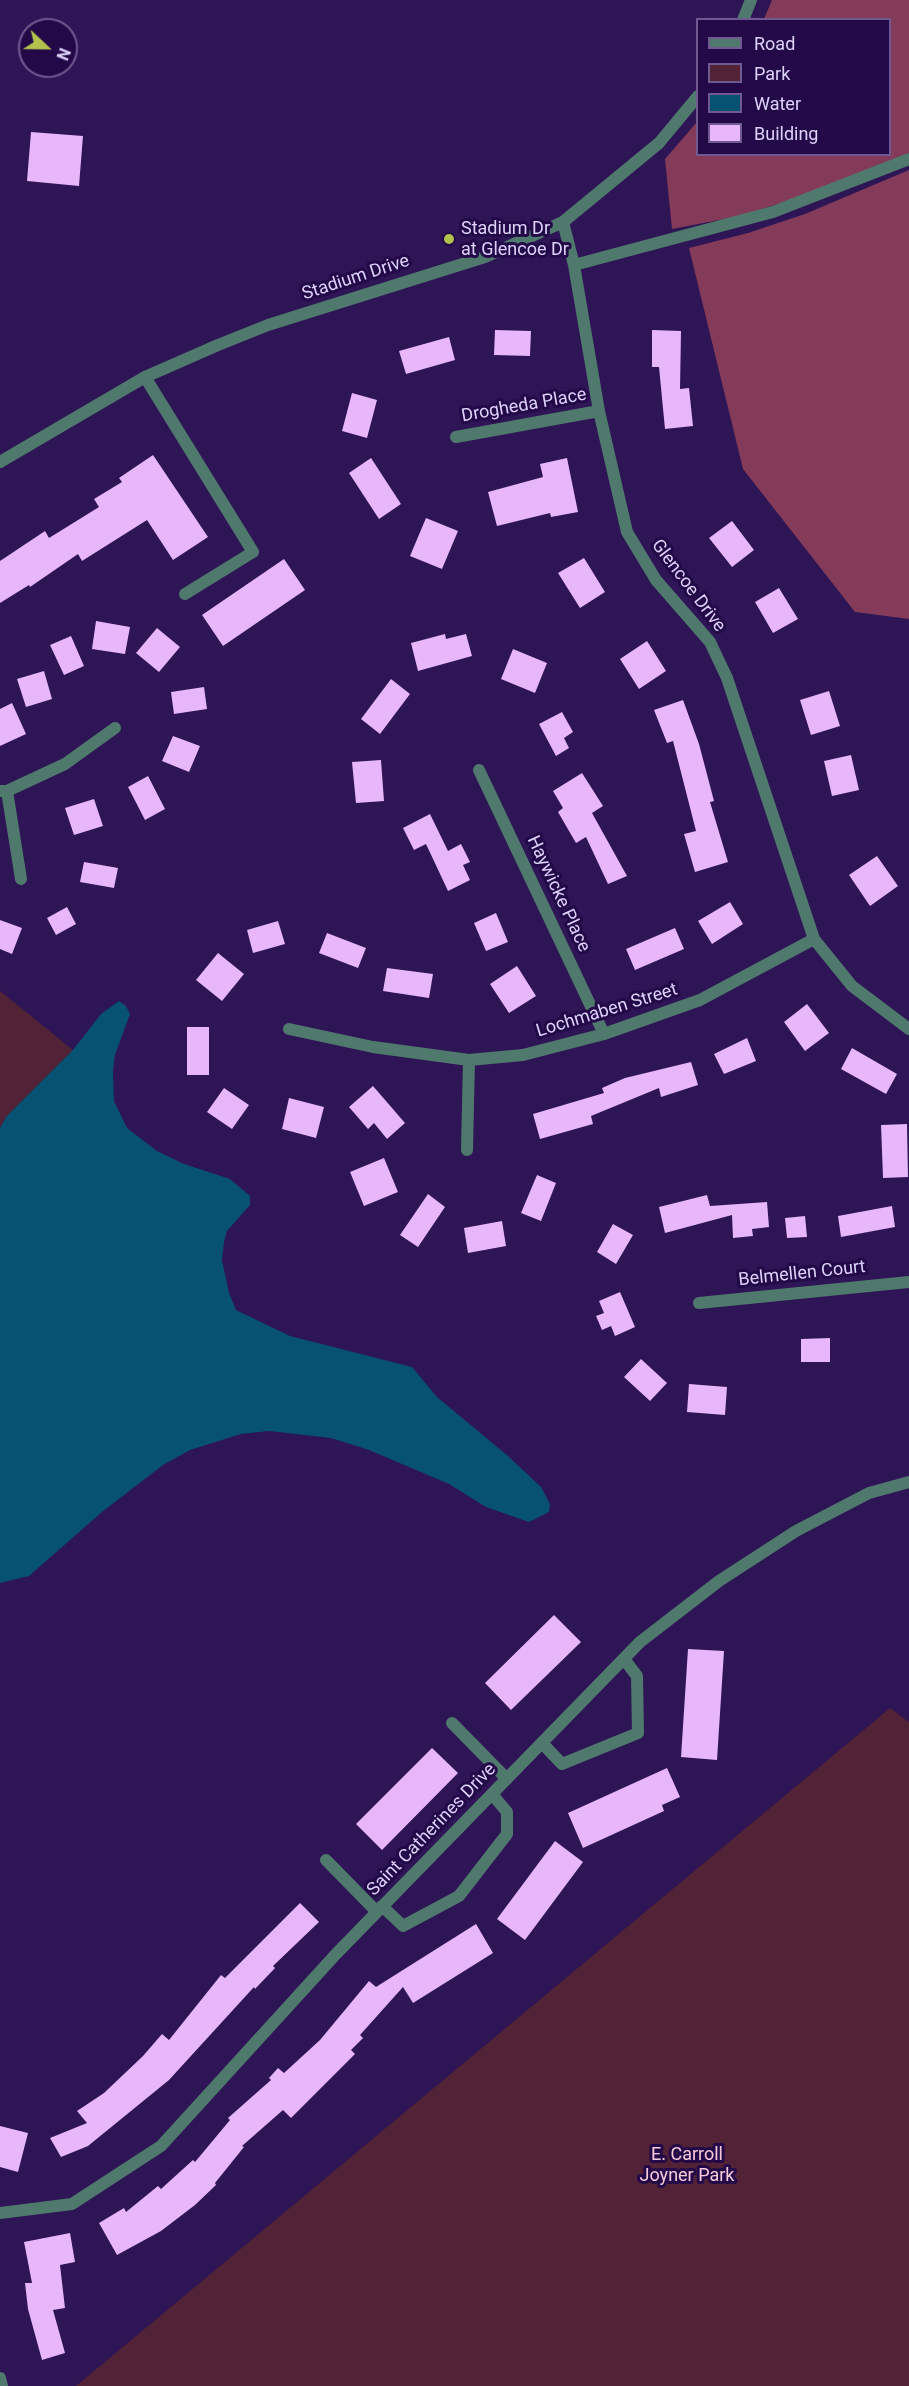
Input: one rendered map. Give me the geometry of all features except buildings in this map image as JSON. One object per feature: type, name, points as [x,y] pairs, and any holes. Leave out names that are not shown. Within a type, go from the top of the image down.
[{"type":"street","points":[[744,18],[751,0]]},
{"type":"street","name":"Stadium Drive","points":[[0,462],[145,377],[268,325],[485,257],[563,222],[659,143],[696,98]]},
{"type":"street","points":[[574,265],[773,212],[909,159]]},
{"type":"street","name":"Glencoe Drive","points":[[563,222],[574,265],[599,411],[627,532],[656,580],[710,642],[727,678],[814,939],[852,986],[909,1029]]},
{"type":"street","points":[[145,377],[253,552],[185,594]]},
{"type":"street","name":"Drogheda Place","points":[[456,437],[599,411]]},
{"type":"street","points":[[21,879],[4,791],[64,764],[115,728]]},
{"type":"street","name":"Haywicke Place","points":[[479,770],[604,1034]]},
{"type":"street","name":"Lochmaben Street","points":[[289,1029],[374,1047],[469,1060],[523,1055],[604,1034],[700,1000],[814,939]]},
{"type":"street","points":[[467,1150],[469,1060]]},
{"type":"street","name":"Belmellen Court","points":[[699,1303],[909,1282]]},
{"type":"street","name":"Saint Catherines Drive","points":[[0,2212],[72,2205],[161,2146],[379,1909],[640,1642],[719,1581],[796,1531],[868,1493],[909,1482]]},
{"type":"street","points":[[542,1743],[562,1764],[638,1733],[637,1676],[624,1659]]},
{"type":"street","points":[[452,1723],[507,1779]]},
{"type":"street","points":[[326,1860],[379,1909],[403,1926],[459,1896],[507,1834],[507,1812],[492,1794]]},
{"type":"street","points":[[0,2378],[2,2386]]},
{"type":"green space","points":[[0,991],[73,1050],[6,1117],[0,1128]]},
{"type":"green space","name":"E. Carroll Joyner Park","points":[[890,1708],[909,1722],[909,2386],[76,2386]]},
{"type":"shaded area","points":[[772,0],[909,0],[909,153],[800,197],[740,216],[672,229],[665,159],[696,123],[696,156],[891,156],[891,18],[764,18]]},
{"type":"shaded area","points":[[909,170],[909,619],[855,612],[743,469],[689,248],[748,233],[805,214]]},
{"type":"water","points":[[119,1001],[126,1006],[130,1014],[115,1055],[114,1101],[127,1128],[157,1151],[184,1164],[230,1179],[250,1196],[250,1205],[227,1231],[224,1242],[222,1260],[229,1293],[236,1310],[290,1336],[412,1367],[437,1397],[508,1456],[541,1487],[550,1504],[549,1512],[529,1522],[486,1507],[449,1484],[369,1450],[331,1438],[269,1431],[241,1434],[190,1450],[163,1465],[102,1512],[29,1576],[0,1583],[0,1128],[6,1117],[73,1050],[101,1014]]},
{"type":"place","name":"Stadium Dr at Glencoe Dr","points":[[449,239]]}]
